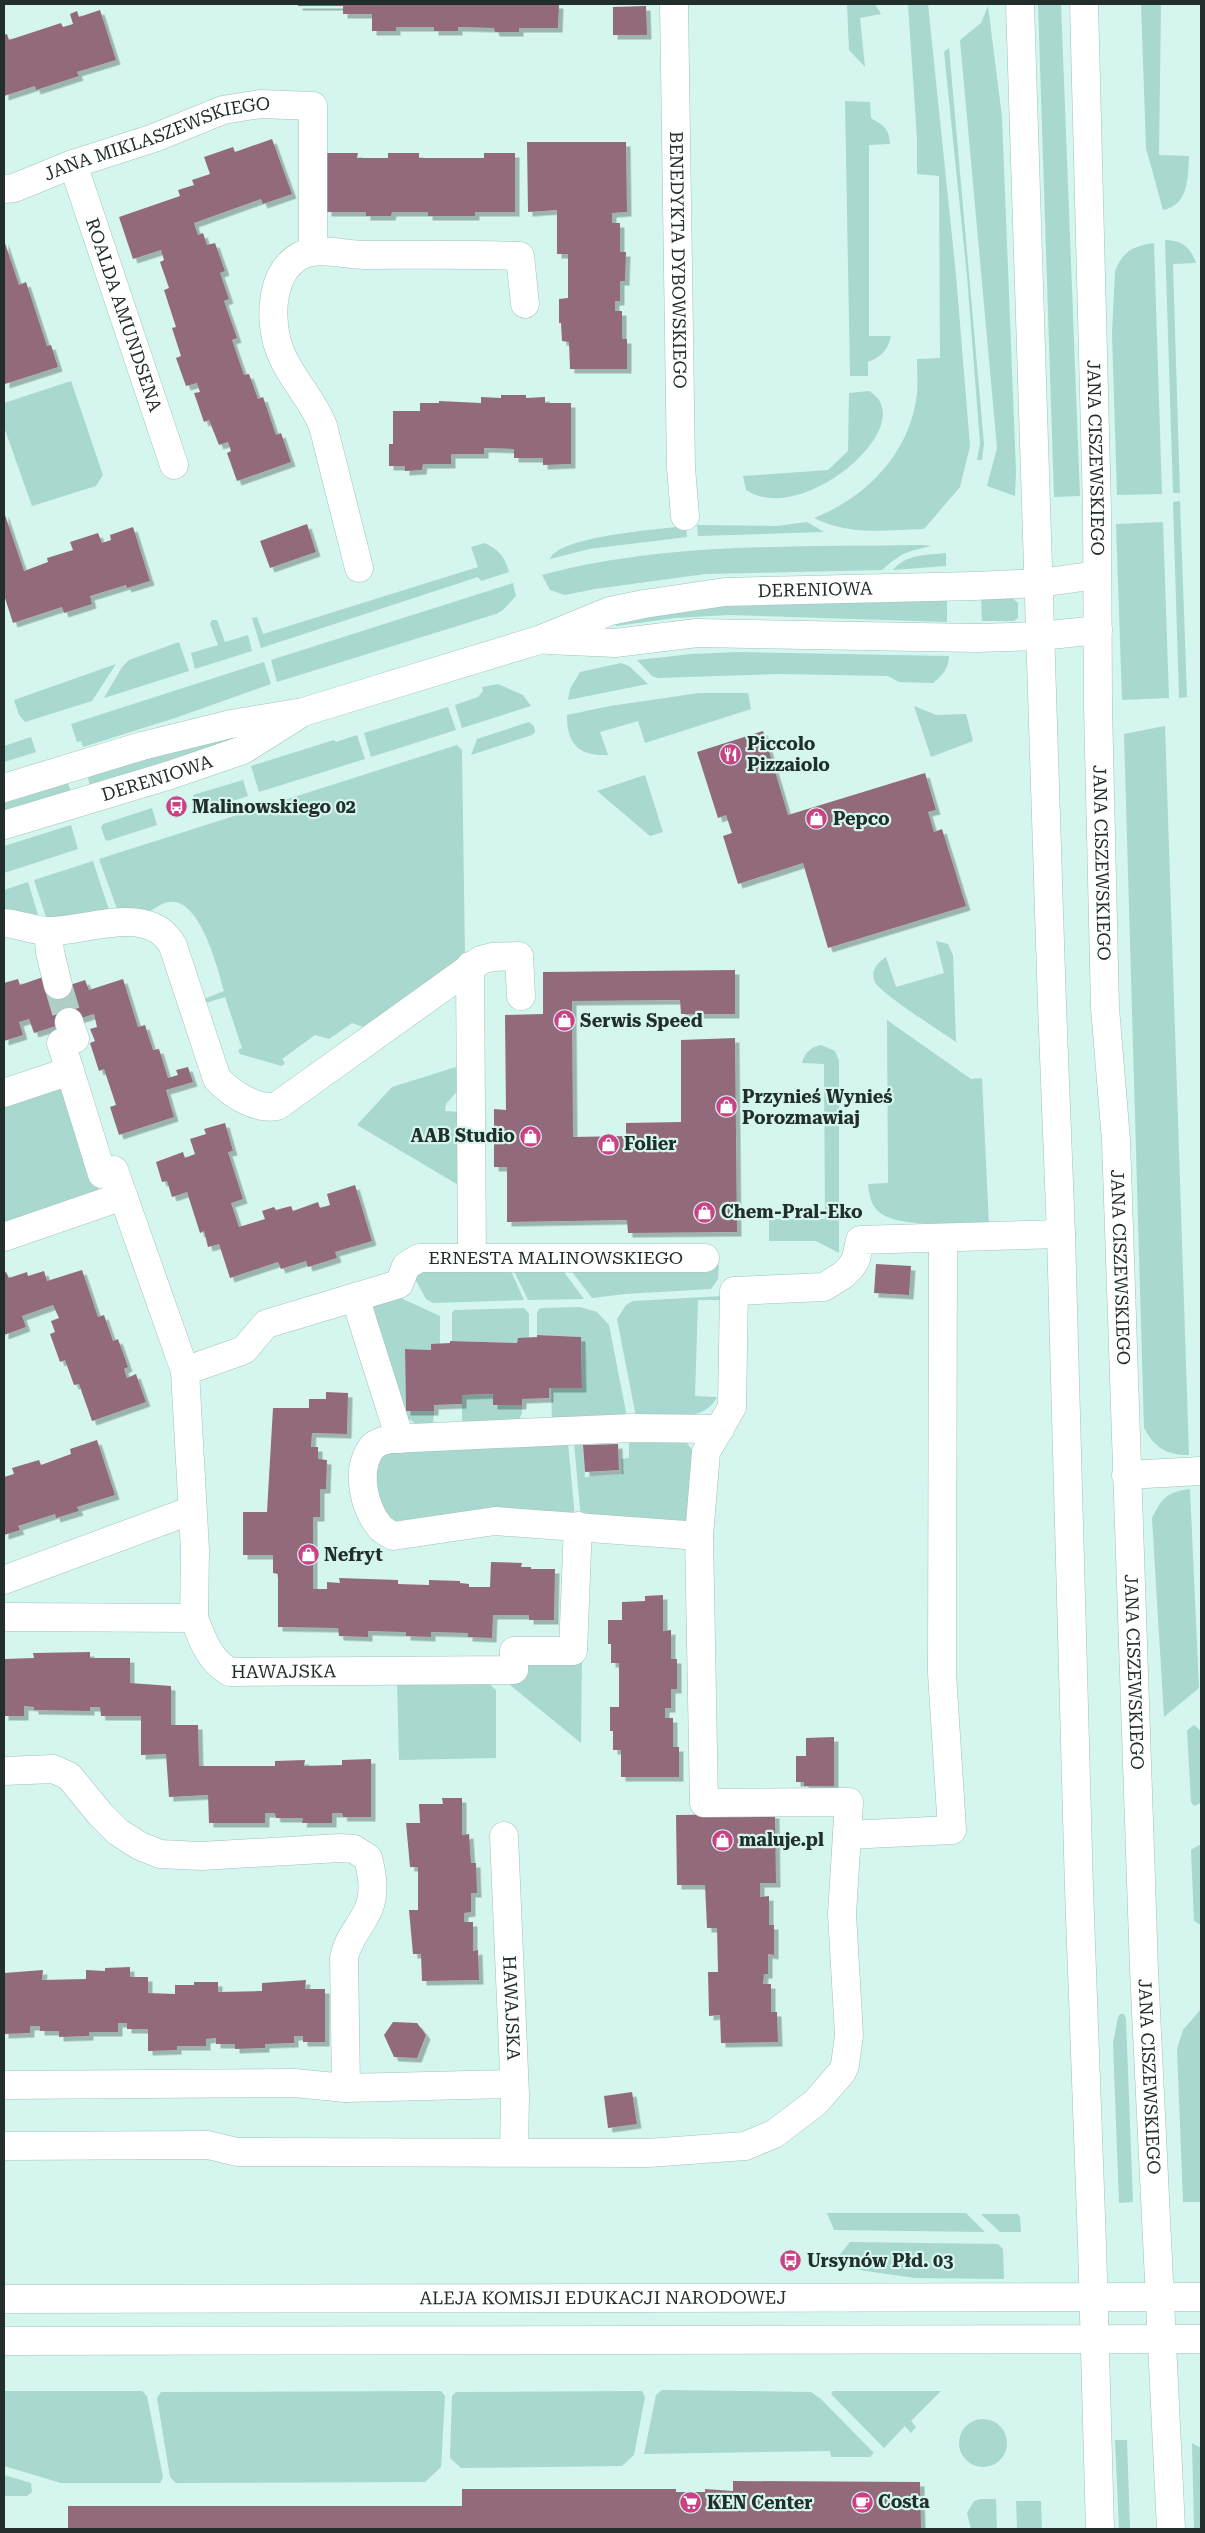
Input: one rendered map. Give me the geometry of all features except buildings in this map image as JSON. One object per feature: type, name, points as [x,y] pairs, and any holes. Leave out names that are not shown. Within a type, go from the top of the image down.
[{"type":"street","name":"BENEDYKTA DYBOWSKIEGO","points":[[674,4],[681,468],[685,516]]},
{"type":"street","points":[[1020,4],[1040,583],[1052,1014],[1061,1234],[1079,1898],[1094,2298],[1100,2529]]},
{"type":"street","name":"JANA CISZEWSKIEGO","points":[[1084,4],[1105,1008],[1116,1140],[1144,1970],[1171,2529]]},
{"type":"street","name":"JANA MIKLASZEWSKIEGO","points":[[4,189],[14,188],[73,164],[154,138],[223,110],[260,104],[313,106],[313,251]]},
{"type":"street","name":"ROALDA AMUNDSENA","points":[[73,164],[174,465]]},
{"type":"street","points":[[359,568],[323,426],[282,357],[274,330],[274,299],[280,280],[298,257],[313,251],[362,255],[425,253],[520,256],[524,304]]},
{"type":"street","name":"DERENIOWA","points":[[4,788],[142,746],[231,724],[303,712],[539,640],[610,611],[679,598],[725,592],[1040,583],[1097,575]]},
{"type":"street","name":"DERENIOWA","points":[[539,640],[615,642],[697,633],[976,638],[1041,636],[1098,630]]},
{"type":"street","name":"DERENIOWA","points":[[4,825],[170,776],[243,750],[303,712]]},
{"type":"street","points":[[4,923],[48,931],[117,921],[152,928],[169,938],[217,1079],[234,1093],[256,1105],[268,1108],[277,1106],[470,966],[492,957],[519,956],[521,996]]},
{"type":"street","points":[[48,931],[50,952],[58,984]]},
{"type":"street","points":[[470,966],[472,1258]]},
{"type":"street","points":[[4,1617],[194,1618],[195,1550],[192,1510],[198,1366],[123,1196],[114,1170],[102,1174],[61,1043],[75,1039],[69,1022]]},
{"type":"street","points":[[4,1093],[70,1071]]},
{"type":"street","points":[[4,1237],[123,1196]]},
{"type":"street","points":[[4,2146],[208,2145],[237,2152],[648,2153],[745,2146],[774,2134],[815,2103],[842,2072],[846,2064],[849,2036],[842,1914],[848,1802],[704,1803],[699,1536],[706,1452],[732,1407],[734,1291],[824,1287],[843,1275],[851,1267],[856,1258],[860,1240],[1061,1234]]},
{"type":"street","points":[[847,1835],[952,1830],[942,1673],[943,1238]]},
{"type":"street","name":"ERNESTA MALINOWSKIEGO","points":[[198,1366],[244,1350],[266,1324],[399,1284],[406,1266],[419,1258],[705,1258]]},
{"type":"street","points":[[354,1298],[400,1438]]},
{"type":"street","points":[[699,1536],[495,1521],[393,1536],[381,1528],[365,1500],[363,1472],[370,1449],[390,1439],[632,1428],[720,1428]]},
{"type":"street","points":[[1126,1474],[1201,1471]]},
{"type":"street","points":[[4,1580],[192,1510]]},
{"type":"street","name":"HAWAJSKA","points":[[194,1618],[205,1646],[214,1659],[230,1672],[514,1670],[514,1651],[574,1651],[578,1526]]},
{"type":"street","points":[[4,1771],[53,1769],[69,1776],[118,1832],[140,1846],[160,1854],[201,1856],[340,1848],[354,1849],[368,1858],[372,1875],[372,1894],[367,1914],[346,1945],[344,1958],[346,2088]]},
{"type":"street","name":"HAWAJSKA","points":[[504,1836],[514,2084],[514,2152]]},
{"type":"street","points":[[4,2085],[294,2083],[346,2088],[514,2084]]},
{"type":"street","name":"ALEJA KOMISJI EDUKACJI NARODOWEJ","points":[[4,2300],[1201,2297]]},
{"type":"street","points":[[4,2341],[1201,2339]]},
{"type":"green space","points":[[847,4],[875,4],[881,14],[860,18],[865,67],[849,50]]},
{"type":"green space","points":[[908,4],[928,4],[956,275],[970,446],[960,487],[924,529],[854,530],[827,524],[814,518],[851,498],[883,470],[895,454],[913,415],[917,394],[917,359],[940,358],[939,176],[917,174],[917,139]]},
{"type":"green space","points":[[1038,4],[1061,4],[1080,496],[1054,497]]},
{"type":"green space","points":[[1141,4],[1161,4],[1159,155],[1189,156],[1187,181],[1182,196],[1172,207],[1163,210],[1146,148]]},
{"type":"green space","points":[[988,6],[1002,117],[1016,472],[1015,496],[987,486],[997,448],[960,40],[981,23]]},
{"type":"green space","points":[[949,48],[984,444],[982,460],[977,460],[980,443],[967,276],[944,52]]},
{"type":"green space","points":[[845,101],[870,102],[871,118],[885,128],[890,144],[869,145],[869,336],[891,336],[883,352],[877,358],[868,362],[868,376],[850,376]]},
{"type":"green space","points":[[1165,240],[1181,243],[1191,253],[1196,263],[1173,264],[1180,493],[1173,493]]},
{"type":"green space","points":[[1154,243],[1162,494],[1117,495],[1112,333],[1115,272],[1125,254],[1140,246]]},
{"type":"green space","points":[[71,381],[103,475],[96,486],[32,506],[4,427],[4,403]]},
{"type":"green space","points":[[869,391],[882,406],[881,425],[869,446],[849,467],[824,484],[797,495],[770,498],[746,490],[743,476],[828,470],[848,451],[849,393]]},
{"type":"green space","points":[[1180,501],[1187,697],[1179,698],[1173,502]]},
{"type":"green space","points":[[807,522],[824,532],[698,536],[697,525],[777,526]]},
{"type":"green space","points":[[1163,522],[1169,698],[1122,700],[1116,524]]},
{"type":"green space","points":[[686,526],[687,537],[589,549],[550,559],[557,551],[590,539]]},
{"type":"green space","points":[[485,543],[501,554],[509,572],[481,581],[478,577],[261,648],[252,618],[257,617],[263,634],[478,567],[471,547]]},
{"type":"green space","points":[[932,546],[905,554],[882,570],[705,574],[565,595],[550,590],[542,575],[588,564],[636,557],[731,548]]},
{"type":"green space","points":[[946,553],[946,566],[893,570],[910,558]]},
{"type":"green space","points":[[513,583],[516,596],[503,610],[496,614],[277,682],[271,660]]},
{"type":"green space","points":[[947,596],[947,622],[729,615],[675,618],[616,626],[614,622],[724,602]]},
{"type":"green space","points":[[981,596],[1010,596],[1018,603],[1018,618],[1014,621],[982,621]]},
{"type":"green space","points":[[212,620],[217,620],[225,642],[248,635],[252,651],[195,669],[191,653],[218,645],[210,624]]},
{"type":"green space","points":[[179,642],[189,671],[104,698],[122,667],[129,660]]},
{"type":"green space","points":[[738,652],[949,656],[948,664],[944,671],[933,683],[899,682],[888,676],[779,674],[658,678],[652,676],[637,660],[692,654]]},
{"type":"green space","points":[[264,662],[271,684],[178,717],[83,747],[81,741],[77,742],[71,724]]},
{"type":"green space","points":[[621,663],[629,666],[648,684],[568,700],[570,689],[580,672]]},
{"type":"green space","points":[[116,664],[92,701],[25,722],[19,715],[14,700]]},
{"type":"green space","points":[[498,684],[523,695],[531,706],[462,728],[455,705],[478,697],[483,691],[482,687]]},
{"type":"green space","points":[[699,693],[748,693],[751,709],[645,743],[638,721],[600,732],[608,755],[598,755],[582,750],[576,746],[569,734],[567,715],[610,706]]},
{"type":"green space","points":[[914,706],[936,715],[966,714],[973,741],[931,757]]},
{"type":"green space","points":[[448,707],[456,730],[371,757],[364,733]]},
{"type":"green space","points":[[529,722],[534,726],[535,732],[532,735],[471,755],[477,739]]},
{"type":"green space","points":[[1165,726],[1189,1455],[1174,1454],[1162,1449],[1152,1441],[1144,1428],[1124,734]]},
{"type":"green space","points":[[235,734],[239,739],[91,790],[87,774]]},
{"type":"green space","points":[[357,735],[365,759],[259,792],[251,766],[334,740],[336,742]]},
{"type":"green space","points":[[31,737],[36,752],[4,762],[4,746]]},
{"type":"green space","points":[[457,745],[462,750],[465,958],[366,1028],[352,1023],[329,1039],[315,1035],[282,1059],[285,1063],[282,1066],[240,1054],[238,1050],[242,1048],[225,997],[206,1003],[204,999],[224,991],[206,936],[198,922],[190,911],[180,903],[169,902],[145,913],[117,909],[99,859]]},
{"type":"green space","points":[[645,775],[663,832],[650,836],[597,791]]},
{"type":"green space","points":[[67,780],[72,795],[4,814],[4,800]]},
{"type":"green space","points":[[243,780],[248,796],[198,812],[193,795]]},
{"type":"green space","points":[[152,808],[157,825],[107,841],[105,839],[101,827],[103,824]]},
{"type":"green space","points":[[71,825],[78,849],[4,873],[4,846]]},
{"type":"green space","points":[[93,861],[109,910],[47,920],[34,880]]},
{"type":"green space","points":[[28,882],[39,918],[4,911],[4,890]]},
{"type":"green space","points":[[936,941],[948,944],[953,955],[956,1042],[888,995],[875,982],[873,974],[875,968],[886,957],[896,987],[944,973]]},
{"type":"green space","points":[[887,1020],[971,1079],[982,1078],[989,1225],[931,1224],[900,1221],[879,1212],[872,1203],[868,1184],[888,1183]]},
{"type":"green space","points":[[821,1045],[835,1051],[839,1061],[839,1253],[816,1241],[769,1241],[769,1219],[825,1219],[824,1064],[802,1063],[809,1051]]},
{"type":"green space","points":[[459,1066],[460,1088],[446,1104],[445,1111],[460,1112],[460,1186],[357,1125],[392,1087]]},
{"type":"green space","points":[[65,1085],[102,1199],[4,1232],[4,1105]]},
{"type":"green space","points":[[508,1264],[524,1300],[433,1303],[426,1299],[409,1268]]},
{"type":"green space","points":[[558,1264],[584,1299],[528,1300],[511,1265]]},
{"type":"green space","points":[[566,1264],[719,1265],[718,1279],[711,1289],[592,1298]]},
{"type":"green space","points":[[392,1294],[440,1316],[440,1344],[431,1344],[431,1350],[405,1349],[406,1411],[434,1411],[433,1426],[422,1428],[403,1415],[365,1303]]},
{"type":"green space","points":[[723,1296],[723,1299],[720,1300],[698,1300],[695,1396],[717,1397],[711,1406],[693,1415],[681,1417],[636,1417],[617,1319],[626,1305],[633,1301]]},
{"type":"green space","points":[[580,1307],[597,1312],[609,1325],[627,1417],[552,1421],[551,1388],[582,1388],[581,1337],[537,1335],[537,1313],[539,1309],[543,1308]]},
{"type":"green space","points":[[524,1308],[529,1314],[529,1338],[518,1338],[517,1343],[452,1341],[452,1313],[454,1310]]},
{"type":"green space","points":[[493,1394],[493,1405],[522,1405],[522,1413],[519,1420],[464,1423],[462,1420],[462,1395]]},
{"type":"green space","points":[[629,1440],[686,1442],[696,1454],[690,1522],[581,1519],[574,1443],[583,1442],[585,1477],[622,1475],[621,1459],[629,1458]]},
{"type":"green space","points":[[568,1443],[575,1518],[404,1529],[383,1514],[374,1474],[382,1452]]},
{"type":"green space","points":[[1190,1489],[1199,1688],[1164,1717],[1152,1518],[1166,1497],[1176,1492]]},
{"type":"green space","points":[[582,1655],[581,1743],[510,1685],[510,1678],[524,1657]]},
{"type":"green space","points":[[484,1679],[496,1690],[496,1758],[399,1760],[397,1681]]},
{"type":"green space","points":[[1194,1725],[1200,1730],[1201,1803],[1194,1806],[1191,1802],[1187,1730]]},
{"type":"green space","points":[[1199,1845],[1201,1847],[1201,1925],[1194,1921],[1191,1850]]},
{"type":"green space","points":[[1201,2009],[1201,2202],[1183,2202],[1177,2049],[1183,2030]]},
{"type":"green space","points":[[1120,2014],[1124,2014],[1126,2019],[1133,2202],[1119,2203],[1113,2043]]},
{"type":"green space","points":[[827,2213],[966,2213],[985,2232],[834,2230]]},
{"type":"green space","points":[[981,2214],[1018,2214],[1021,2232],[1000,2232]]},
{"type":"green space","points":[[850,2242],[998,2244],[1003,2249],[1004,2279],[915,2278],[838,2267],[838,2257]]},
{"type":"green space","points":[[662,2390],[811,2392],[821,2399],[874,2453],[870,2457],[831,2457],[830,2451],[644,2454],[656,2395]]},
{"type":"green space","points":[[4,2391],[142,2391],[147,2396],[163,2477],[160,2483],[61,2483],[4,2466]]},
{"type":"green space","points":[[441,2391],[445,2396],[441,2467],[425,2482],[176,2483],[170,2477],[157,2398],[161,2392]]},
{"type":"green space","points":[[642,2391],[645,2397],[634,2455],[622,2466],[461,2468],[450,2458],[452,2396],[456,2392]]},
{"type":"green space","points":[[833,2391],[941,2391],[911,2421],[916,2427],[911,2433],[905,2426],[884,2448],[831,2394]]},
{"type":"green space","points":[[983,2419],[992,2421],[1000,2426],[1005,2434],[1007,2443],[1005,2452],[1000,2460],[992,2465],[983,2467],[974,2465],[966,2460],[961,2452],[959,2443],[961,2434],[966,2426],[974,2421]]},
{"type":"green space","points":[[1115,2440],[1127,2440],[1130,2529],[1119,2529]]},
{"type":"green space","points":[[1192,2443],[1201,2448],[1201,2529],[1194,2529]]},
{"type":"green space","points":[[4,2475],[31,2483],[32,2492],[27,2496],[4,2496]]},
{"type":"green space","points":[[996,2499],[997,2529],[971,2529],[967,2513],[974,2501]]},
{"type":"green space","points":[[1016,2501],[1041,2501],[1042,2529],[1017,2529]]},
{"type":"tunnel","points":[[58,985],[69,1022]]},
{"type":"place","name":"Piccolo Pizzaiolo","points":[[731,754]]},
{"type":"place","name":"Malinowskiego 02","points":[[176,807]]},
{"type":"place","name":"Pepco","points":[[817,819]]},
{"type":"place","name":"Serwis Speed","points":[[564,1021]]},
{"type":"place","name":"Przynieś Wynieś Porozmawiaj","points":[[726,1107]]},
{"type":"place","name":"AAB Studio","points":[[531,1136]]},
{"type":"place","name":"Folier","points":[[608,1144]]},
{"type":"place","name":"Chem-Pral-Eko","points":[[705,1212]]},
{"type":"place","name":"Nefryt","points":[[308,1555]]},
{"type":"place","name":"maluje.pl","points":[[723,1840]]},
{"type":"place","name":"Ursynów Płd. 03","points":[[791,2261]]},
{"type":"place","name":"Costa","points":[[862,2502]]},
{"type":"place","name":"KEN Center","points":[[691,2503]]}]
